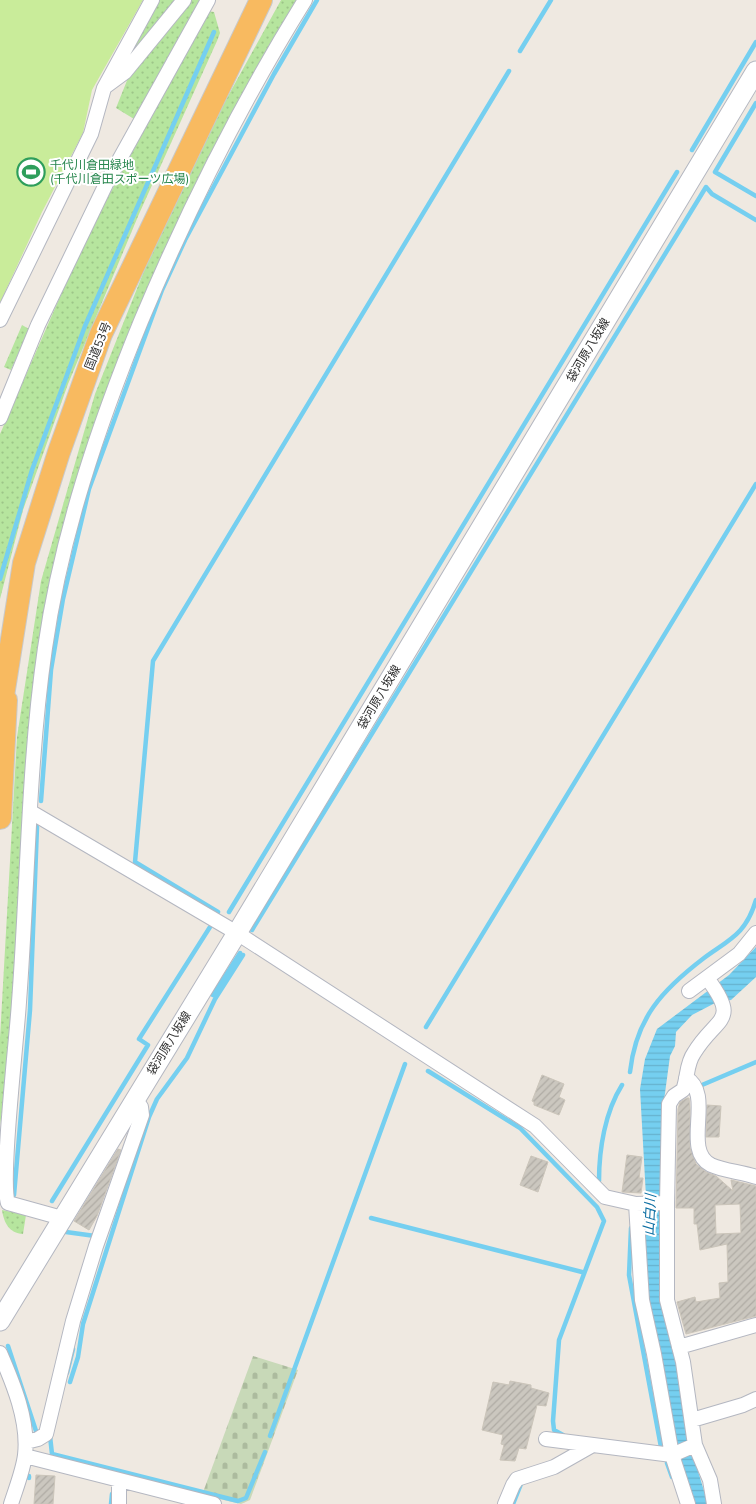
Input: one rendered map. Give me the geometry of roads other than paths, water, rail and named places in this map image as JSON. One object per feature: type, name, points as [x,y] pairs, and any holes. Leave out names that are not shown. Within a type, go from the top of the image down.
[{"type":"highway","name":"国道53号","points":[[0,715],[4,653],[24,563],[59,452],[101,334],[262,0]]},
{"type":"highway","points":[[0,818],[4,653]]},
{"type":"main road","name":"袋河原八坂線","points":[[0,1321],[237,933],[756,71]]},
{"type":"street","points":[[0,320],[91,134],[104,88],[152,0]]},
{"type":"street","points":[[104,88],[125,72],[184,0]]},
{"type":"street","points":[[0,418],[38,325],[107,182],[208,0]]},
{"type":"street","points":[[62,1218],[8,1203],[4,1197],[5,1154],[24,933],[37,709],[45,644],[62,562],[85,472],[115,384],[173,244],[201,184],[261,71],[305,0]]},
{"type":"street","points":[[31,812],[237,933],[535,1126],[606,1197],[636,1204],[668,1202]]},
{"type":"street","points":[[689,991],[739,954],[756,933]]},
{"type":"street","points":[[707,978],[725,1006],[725,1013],[719,1024],[692,1054],[683,1090],[674,1096],[668,1104],[667,1300],[679,1347],[696,1445],[710,1480],[714,1504]]},
{"type":"street","points":[[686,1078],[694,1082],[698,1091],[699,1149],[703,1158],[711,1165],[756,1177]]},
{"type":"street","points":[[25,1449],[46,1434],[73,1320],[96,1246],[142,1115],[141,1107],[135,1099]]},
{"type":"street","points":[[636,1204],[642,1300],[654,1354],[672,1455],[688,1504]]},
{"type":"street","points":[[679,1347],[756,1325]]},
{"type":"street","points":[[0,1353],[14,1385],[25,1449],[11,1504]]},
{"type":"street","points":[[692,1420],[743,1405],[756,1399]]},
{"type":"street","points":[[546,1438],[592,1446],[672,1455],[696,1445]]},
{"type":"street","points":[[505,1504],[512,1485],[518,1479],[554,1467],[592,1446]]},
{"type":"street","points":[[25,1449],[119,1480],[214,1504]]},
{"type":"street","points":[[119,1480],[119,1504]]},
{"type":"water","name":"山白川","points":[[756,947],[756,977],[731,1000],[717,1002],[692,1015],[676,1032],[675,1046],[670,1056],[663,1108],[674,1346],[694,1458],[708,1504],[695,1504],[676,1446],[649,1301],[644,1238],[646,1197],[640,1089],[645,1059],[657,1029],[729,975]]},
{"type":"waterway","points":[[41,801],[51,670],[63,599],[89,489],[162,290],[185,240],[274,74],[317,0]]},
{"type":"waterway","points":[[520,51],[551,0]]},
{"type":"waterway","points":[[0,579],[32,470],[85,326],[214,32]]},
{"type":"waterway","points":[[692,150],[756,42]]},
{"type":"waterway","points":[[218,912],[135,862],[153,661],[509,71]]},
{"type":"waterway","points":[[756,103],[715,172],[756,196]]},
{"type":"waterway","points":[[229,912],[677,172]]},
{"type":"waterway","points":[[252,930],[706,187],[712,194],[756,220]]},
{"type":"waterway","points":[[426,1027],[756,484]]},
{"type":"waterway","points":[[14,1195],[30,1010],[37,827]]},
{"type":"waterway","points":[[630,1072],[638,1036],[654,1007],[664,994],[689,970],[736,935],[747,921],[756,900]]},
{"type":"waterway","points":[[52,1201],[148,1045],[139,1039],[210,927]]},
{"type":"waterway","points":[[213,995],[240,953]]},
{"type":"waterway","points":[[70,1382],[78,1357],[83,1324],[149,1117],[157,1099],[187,1058],[215,999],[243,955]]},
{"type":"waterway","points":[[702,1085],[756,1062]]},
{"type":"waterway","points":[[270,1436],[405,1064]]},
{"type":"waterway","points":[[428,1071],[520,1128],[597,1207],[604,1221],[559,1340],[553,1421],[554,1430],[563,1435]]},
{"type":"waterway","points":[[599,1181],[604,1131],[611,1107],[622,1085]]},
{"type":"waterway","points":[[371,1218],[582,1272]]},
{"type":"waterway","points":[[631,1228],[629,1275],[661,1447]]},
{"type":"waterway","points":[[66,1232],[95,1236]]},
{"type":"waterway","points":[[8,1346],[36,1431]]},
{"type":"waterway","points":[[67,1373],[73,1349]]},
{"type":"waterway","points":[[50,1436],[52,1454],[238,1501],[246,1498],[265,1452]]},
{"type":"waterway","points":[[667,1463],[672,1477]]},
{"type":"waterway","points":[[513,1504],[521,1484]]},
{"type":"waterway","points":[[111,1504],[112,1494]]},
{"type":"place","name":"千代川倉田緑地 (千代川倉田スポーツ広場)","points":[[31,172]]}]
